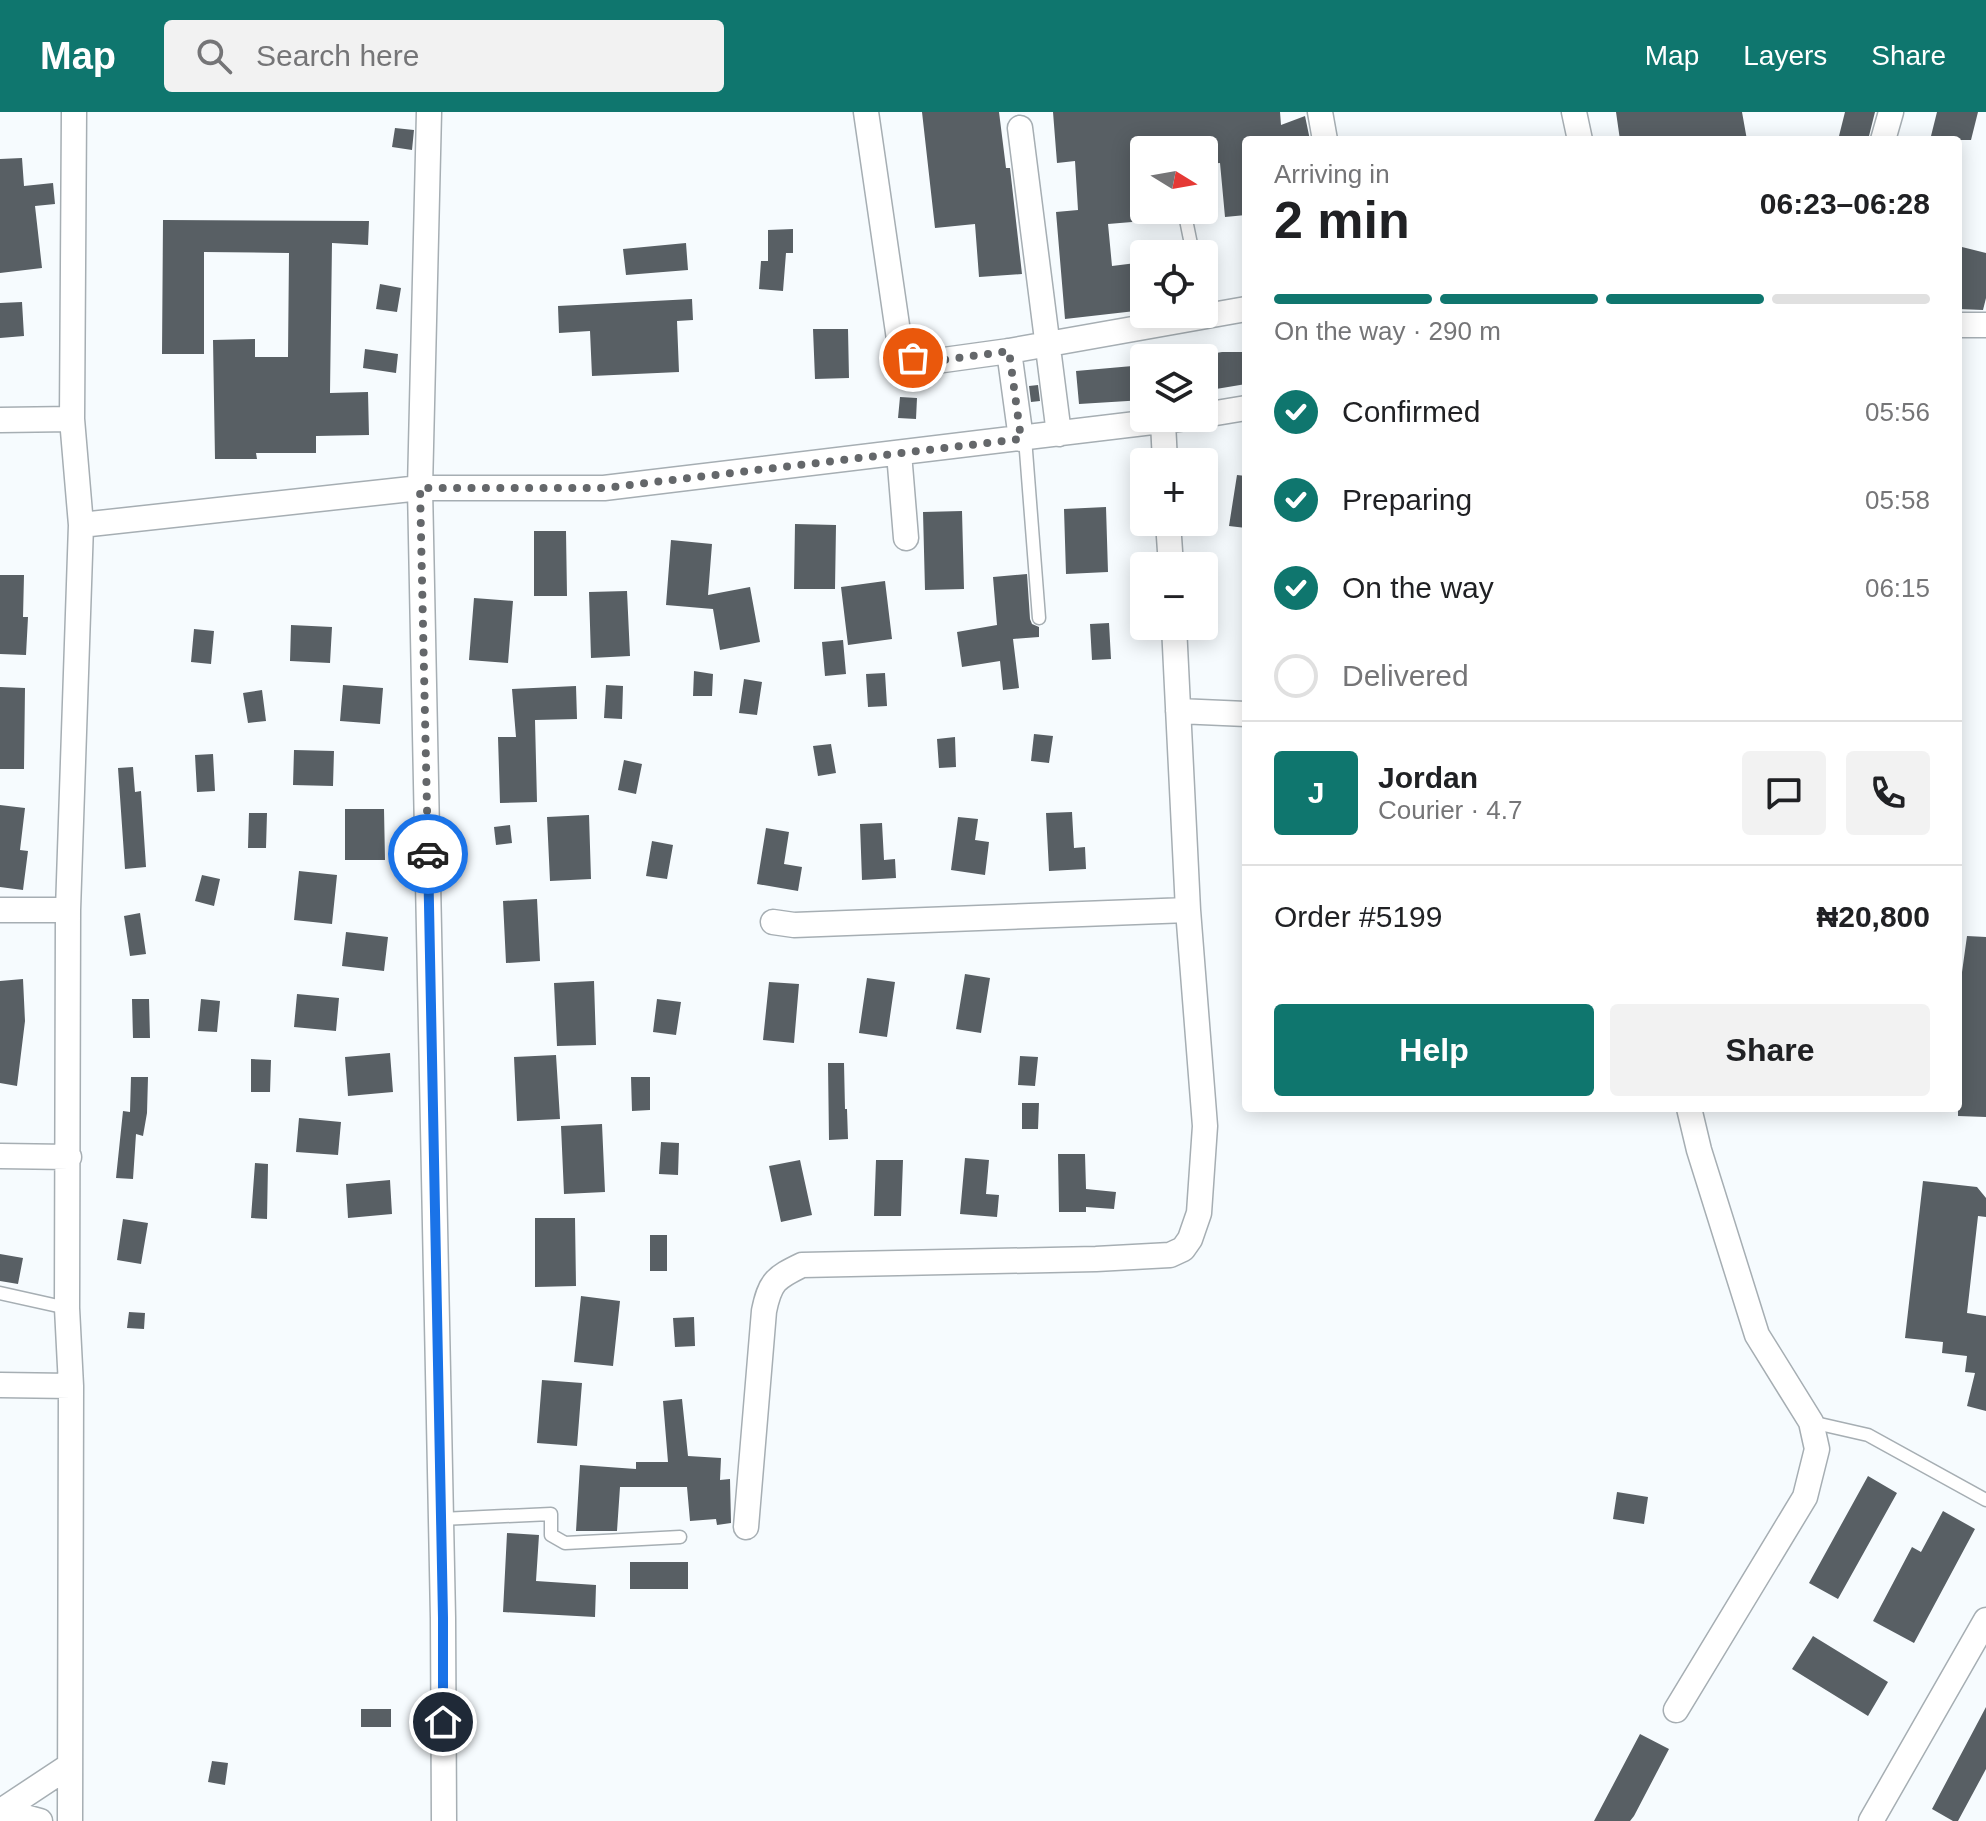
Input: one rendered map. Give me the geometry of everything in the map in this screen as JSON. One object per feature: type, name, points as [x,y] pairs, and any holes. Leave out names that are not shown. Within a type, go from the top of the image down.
[{"type":"street","points":[[70,1821],[68,910],[81,525],[72,419],[74,112]]},
{"type":"street","points":[[429,112],[420,488],[441,1519],[444,1821]]},
{"type":"street","points":[[866,112],[899,339],[913,358],[922,363],[1009,351],[1130,327]]},
{"type":"street","points":[[1320,112],[1324,136]]},
{"type":"street","points":[[1574,112],[1579,136]]},
{"type":"street","points":[[1884,136],[1891,112]]},
{"type":"street","points":[[1020,128],[1059,434]]},
{"type":"street","points":[[1218,310],[1242,309]]},
{"type":"street","points":[[1962,325],[1986,325]]},
{"type":"street","points":[[1009,351],[1023,438]]},
{"type":"street","points":[[1218,413],[1242,409]]},
{"type":"street","points":[[0,420],[72,419]]},
{"type":"street","points":[[81,525],[420,488],[604,488],[1130,425]]},
{"type":"street","points":[[899,453],[906,538]]},
{"type":"street","points":[[746,1527],[764,1311],[770,1286],[784,1274],[802,1265],[1170,1255],[1183,1249],[1190,1239],[1199,1213],[1205,1126],[1188,910],[1175,640]]},
{"type":"street","points":[[1178,711],[1242,714]]},
{"type":"street","points":[[0,910],[68,910]]},
{"type":"street","points":[[773,922],[794,925],[1188,910]]},
{"type":"street","points":[[1676,1710],[1805,1497],[1817,1449],[1811,1422],[1757,1335],[1703,1164],[1690,1112]]},
{"type":"street","points":[[0,1156],[69,1157]]},
{"type":"street","points":[[0,1385],[71,1386]]},
{"type":"street","points":[[1871,1821],[1986,1620]]},
{"type":"street","points":[[2,1810],[69,1766]]},
{"type":"street","points":[[2,1810],[40,1821]]},
{"type":"lane","points":[[1023,438],[1039,618]]},
{"type":"lane","points":[[0,1293],[67,1308]]},
{"type":"lane","points":[[1811,1422],[1868,1435],[1986,1500]]},
{"type":"lane","points":[[441,1519],[551,1514],[551,1535],[565,1543],[680,1537]]},
{"type":"building","points":[[922,112],[999,112],[1006,168],[1010,168],[1022,274],[979,277],[975,224],[935,228]]},
{"type":"building","points":[[1053,112],[1280,112],[1281,125],[1305,116],[1309,136],[1242,136],[1242,215],[1225,217],[1218,136],[1130,136],[1130,222],[1108,224],[1112,266],[1130,264],[1130,312],[1065,319],[1056,212],[1078,210],[1075,161],[1057,163]]},
{"type":"building","points":[[1616,112],[1742,112],[1746,136],[1619,136]]},
{"type":"building","points":[[1845,112],[1875,112],[1869,136],[1839,136]]},
{"type":"building","points":[[1937,112],[1978,112],[1971,140],[1962,140],[1962,136],[1931,136]]},
{"type":"building","points":[[395,128],[414,130],[412,150],[392,147]]},
{"type":"building","points":[[22,158],[24,186],[53,183],[55,204],[35,206],[42,268],[0,273],[0,159]]},
{"type":"building","points":[[163,220],[369,221],[368,245],[332,243],[330,393],[368,392],[369,435],[316,436],[316,453],[256,453],[257,459],[215,459],[213,340],[255,339],[255,357],[288,357],[289,253],[204,252],[204,354],[162,354]]},
{"type":"building","points":[[793,229],[793,253],[786,253],[783,291],[759,289],[761,261],[768,261],[768,230]]},
{"type":"building","points":[[686,243],[688,270],[626,275],[623,249]]},
{"type":"building","points":[[1962,247],[1986,253],[1983,310],[1962,309]]},
{"type":"building","points":[[380,284],[401,288],[397,312],[376,309]]},
{"type":"building","points":[[692,299],[693,320],[677,321],[679,372],[592,376],[590,331],[559,333],[558,306]]},
{"type":"building","points":[[22,302],[24,336],[0,338],[0,303]]},
{"type":"building","points":[[813,329],[848,329],[849,378],[815,379]]},
{"type":"building","points":[[365,349],[398,354],[396,373],[363,368]]},
{"type":"building","points":[[1242,352],[1242,385],[1218,389],[1218,353]]},
{"type":"building","points":[[1130,366],[1130,401],[1079,404],[1076,371]]},
{"type":"building","points":[[1038,385],[1040,401],[1031,402],[1029,386]]},
{"type":"building","points":[[900,397],[917,398],[916,419],[898,418]]},
{"type":"building","points":[[1237,475],[1242,476],[1242,528],[1229,526]]},
{"type":"building","points":[[1106,507],[1108,572],[1066,574],[1064,509]]},
{"type":"building","points":[[962,511],[964,589],[925,590],[923,512]]},
{"type":"building","points":[[795,524],[836,525],[835,589],[794,589]]},
{"type":"building","points":[[534,531],[566,531],[567,596],[534,596]]},
{"type":"building","points":[[671,540],[712,544],[708,595],[750,587],[760,642],[720,650],[713,609],[666,605]]},
{"type":"building","points":[[1027,574],[1030,619],[1032,624],[1039,627],[1039,637],[1013,639],[1019,688],[1003,690],[1000,661],[962,667],[957,632],[997,625],[993,577]]},
{"type":"building","points":[[0,575],[24,575],[23,617],[28,617],[26,655],[0,654]]},
{"type":"building","points":[[885,581],[892,639],[848,645],[841,587]]},
{"type":"building","points":[[627,591],[630,656],[591,658],[589,592]]},
{"type":"building","points":[[474,598],[513,601],[508,663],[469,660]]},
{"type":"building","points":[[1109,623],[1111,659],[1092,660],[1090,624]]},
{"type":"building","points":[[291,625],[332,627],[330,663],[290,661]]},
{"type":"building","points":[[194,629],[214,631],[211,664],[191,662]]},
{"type":"building","points":[[843,640],[846,674],[825,676],[822,642]]},
{"type":"building","points":[[694,671],[713,674],[712,696],[693,696]]},
{"type":"building","points":[[885,673],[887,706],[868,707],[866,674]]},
{"type":"building","points":[[744,679],[762,682],[757,715],[739,713]]},
{"type":"building","points":[[343,685],[383,688],[380,724],[340,721]]},
{"type":"building","points":[[606,685],[623,686],[622,719],[604,718]]},
{"type":"building","points":[[576,686],[577,719],[535,720],[537,802],[500,803],[498,737],[516,737],[512,689]]},
{"type":"building","points":[[0,687],[25,688],[24,769],[0,769]]},
{"type":"building","points":[[262,690],[266,721],[248,723],[243,693]]},
{"type":"building","points":[[1034,734],[1053,736],[1049,763],[1031,761]]},
{"type":"building","points":[[955,737],[956,767],[939,768],[937,739]]},
{"type":"building","points":[[831,744],[836,773],[818,776],[813,746]]},
{"type":"building","points":[[294,750],[334,751],[333,786],[293,785]]},
{"type":"building","points":[[213,754],[215,791],[197,792],[195,755]]},
{"type":"building","points":[[624,760],[642,764],[636,794],[618,790]]},
{"type":"building","points":[[133,767],[135,792],[141,791],[146,867],[125,869],[118,768]]},
{"type":"building","points":[[0,805],[25,808],[20,850],[28,851],[23,890],[0,887]]},
{"type":"building","points":[[345,809],[384,809],[385,860],[345,860]]},
{"type":"building","points":[[1072,812],[1074,848],[1085,847],[1086,869],[1049,871],[1046,813]]},
{"type":"building","points":[[249,813],[267,813],[266,848],[248,848]]},
{"type":"building","points":[[589,815],[591,879],[550,881],[547,817]]},
{"type":"building","points":[[958,817],[978,819],[975,840],[989,842],[985,875],[951,870]]},
{"type":"building","points":[[882,823],[884,860],[895,859],[896,878],[862,880],[860,824]]},
{"type":"building","points":[[510,825],[512,843],[496,845],[494,827]]},
{"type":"building","points":[[766,828],[789,832],[784,864],[802,867],[798,891],[757,884]]},
{"type":"building","points":[[652,841],[673,845],[667,879],[646,876]]},
{"type":"building","points":[[299,871],[337,875],[332,924],[294,920]]},
{"type":"building","points":[[202,875],[220,879],[214,906],[195,901]]},
{"type":"building","points":[[537,899],[540,961],[506,963],[503,901]]},
{"type":"building","points":[[140,913],[146,954],[130,956],[124,916]]},
{"type":"building","points":[[346,932],[388,937],[384,971],[342,966]]},
{"type":"building","points":[[1967,936],[1986,937],[1986,1117],[1958,1116],[1958,1112],[1962,1112],[1962,972]]},
{"type":"building","points":[[965,974],[990,978],[981,1033],[956,1029]]},
{"type":"building","points":[[867,978],[895,982],[887,1037],[859,1033]]},
{"type":"building","points":[[23,979],[25,1021],[17,1086],[0,1083],[0,981]]},
{"type":"building","points":[[594,981],[596,1045],[557,1046],[554,983]]},
{"type":"building","points":[[769,982],[799,984],[794,1043],[763,1040]]},
{"type":"building","points":[[297,994],[339,998],[336,1031],[294,1027]]},
{"type":"building","points":[[132,999],[149,999],[150,1038],[133,1038]]},
{"type":"building","points":[[201,999],[220,1001],[217,1032],[198,1031]]},
{"type":"building","points":[[657,999],[681,1002],[676,1035],[653,1032]]},
{"type":"building","points":[[390,1053],[393,1092],[348,1096],[345,1057]]},
{"type":"building","points":[[556,1055],[560,1119],[517,1121],[514,1057]]},
{"type":"building","points":[[1020,1056],[1038,1057],[1035,1086],[1018,1085]]},
{"type":"building","points":[[251,1059],[271,1060],[270,1092],[251,1092]]},
{"type":"building","points":[[828,1063],[844,1063],[848,1139],[829,1140]]},
{"type":"building","points":[[131,1077],[148,1077],[147,1113],[143,1136],[136,1134],[133,1179],[116,1178],[123,1111],[130,1112]]},
{"type":"building","points":[[631,1077],[650,1077],[650,1110],[632,1111]]},
{"type":"building","points":[[1022,1103],[1039,1103],[1038,1129],[1022,1129]]},
{"type":"building","points":[[299,1118],[341,1122],[338,1155],[296,1152]]},
{"type":"building","points":[[602,1124],[605,1192],[564,1194],[561,1126]]},
{"type":"building","points":[[661,1142],[679,1143],[678,1175],[659,1174]]},
{"type":"building","points":[[1058,1154],[1085,1154],[1086,1189],[1116,1192],[1114,1209],[1086,1207],[1086,1212],[1059,1212]]},
{"type":"building","points":[[965,1158],[989,1160],[986,1194],[999,1195],[997,1217],[960,1214]]},
{"type":"building","points":[[800,1160],[812,1215],[781,1222],[769,1166]]},
{"type":"building","points":[[876,1160],[903,1160],[901,1216],[874,1216]]},
{"type":"building","points":[[255,1163],[268,1164],[267,1219],[251,1218]]},
{"type":"building","points":[[390,1180],[392,1214],[348,1218],[346,1184]]},
{"type":"building","points":[[1923,1181],[1977,1187],[1986,1198],[1986,1217],[1978,1216],[1967,1313],[1986,1316],[1986,1411],[1967,1406],[1975,1373],[1965,1372],[1967,1356],[1942,1353],[1943,1342],[1905,1338]]},
{"type":"building","points":[[535,1218],[575,1218],[576,1286],[535,1287]]},
{"type":"building","points":[[123,1219],[148,1223],[141,1264],[117,1260]]},
{"type":"building","points":[[650,1235],[667,1235],[667,1271],[650,1271]]},
{"type":"building","points":[[0,1254],[23,1258],[18,1284],[0,1281]]},
{"type":"building","points":[[581,1296],[620,1301],[613,1366],[574,1362]]},
{"type":"building","points":[[129,1312],[145,1313],[144,1329],[127,1328]]},
{"type":"building","points":[[694,1317],[695,1346],[675,1347],[673,1318]]},
{"type":"building","points":[[542,1380],[582,1383],[577,1446],[537,1443]]},
{"type":"building","points":[[682,1399],[688,1456],[721,1458],[720,1480],[730,1479],[731,1523],[717,1525],[716,1519],[690,1521],[687,1487],[620,1487],[617,1531],[576,1531],[580,1465],[636,1469],[636,1462],[668,1462],[663,1401]]},
{"type":"building","points":[[1868,1476],[1897,1493],[1838,1599],[1809,1583]]},
{"type":"building","points":[[1617,1492],[1648,1497],[1644,1524],[1613,1519]]},
{"type":"building","points":[[1943,1511],[1975,1529],[1914,1643],[1873,1621],[1912,1547],[1921,1552]]},
{"type":"building","points":[[507,1533],[539,1535],[536,1581],[596,1585],[595,1617],[503,1612]]},
{"type":"building","points":[[630,1562],[688,1562],[688,1589],[630,1589]]},
{"type":"building","points":[[1813,1636],[1888,1682],[1868,1716],[1792,1669]]},
{"type":"building","points":[[1986,1707],[1986,1769],[1958,1821],[1953,1821],[1932,1809]]},
{"type":"building","points":[[361,1709],[391,1709],[391,1727],[361,1727]]},
{"type":"building","points":[[1640,1734],[1669,1749],[1634,1816],[1630,1821],[1594,1821]]},
{"type":"building","points":[[212,1761],[228,1763],[225,1785],[208,1782]]},
{"type":"way so far","points":[[428,854],[420,488],[604,488],[1021,439],[1009,351],[922,363],[913,358]]},
{"type":"route","points":[[428,854],[443,1722]]}]
